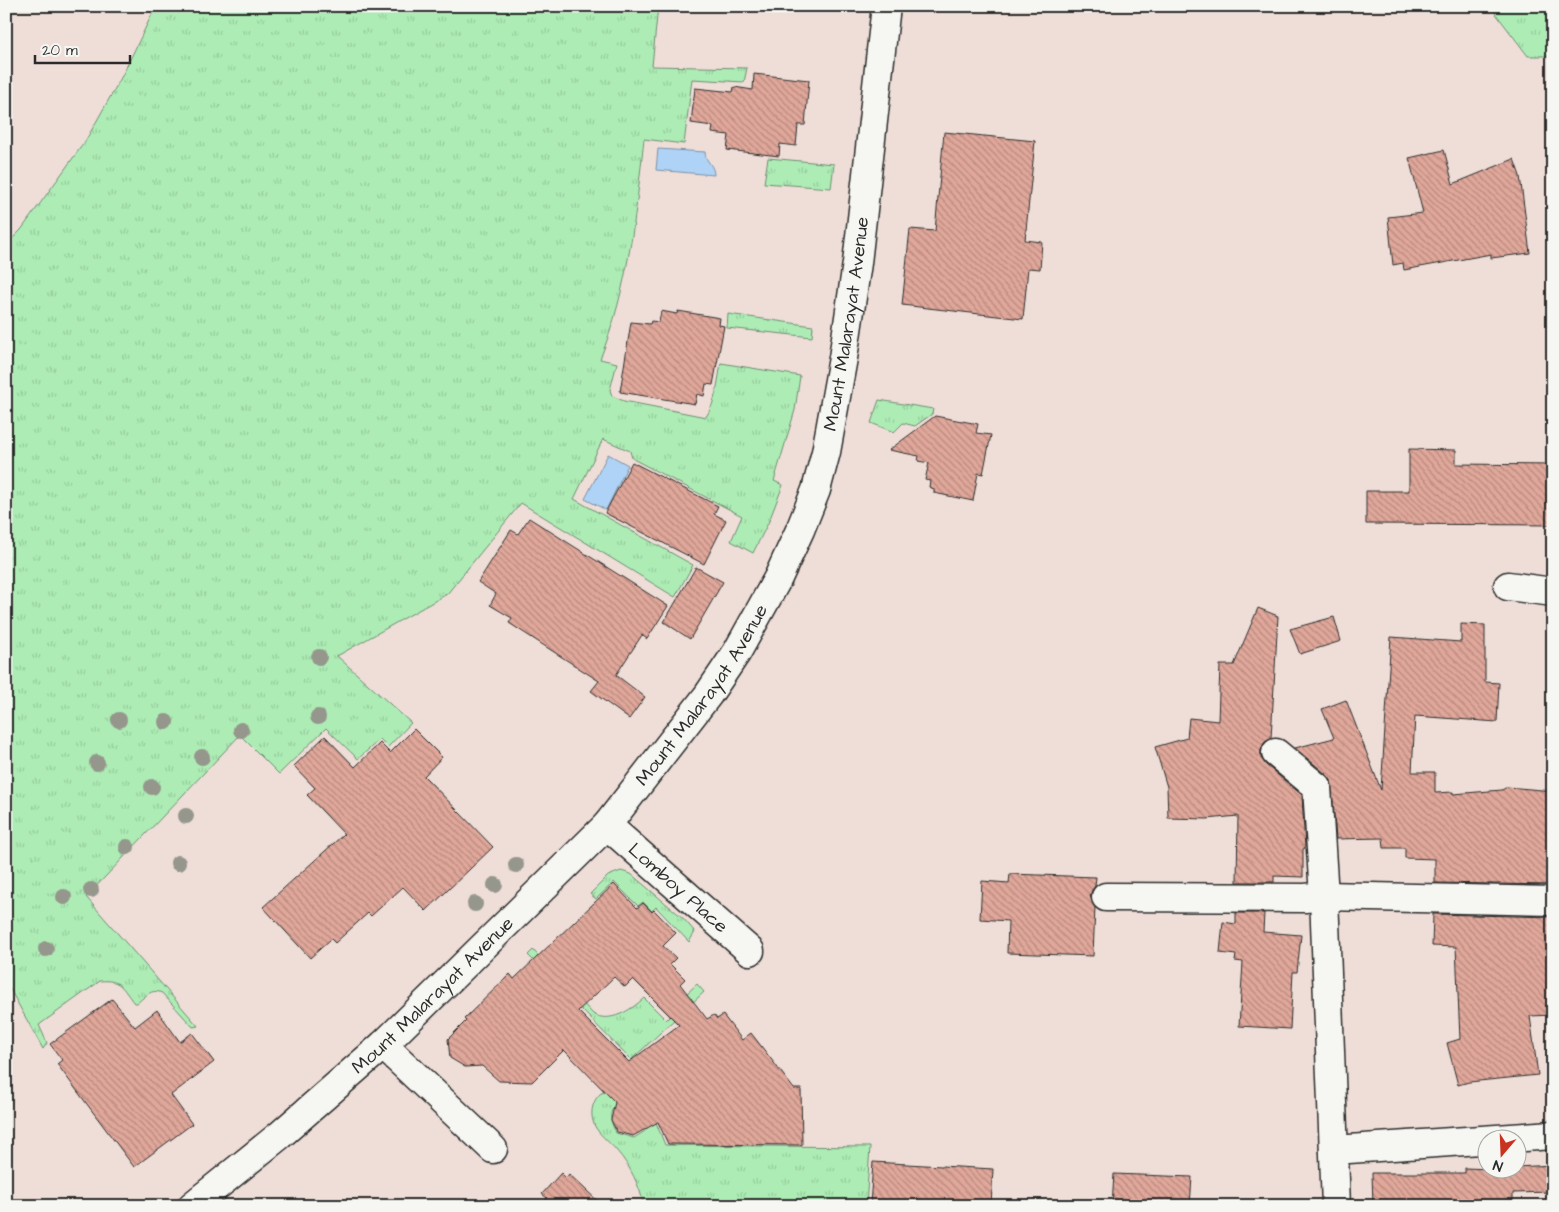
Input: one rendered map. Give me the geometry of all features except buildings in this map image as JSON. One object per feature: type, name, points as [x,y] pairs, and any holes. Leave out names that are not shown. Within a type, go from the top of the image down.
[{"type":"street","name":"Mount Malarayat Avenue","points":[[192,1206],[280,1135],[383,1046],[607,825],[708,695],[737,652],[778,578],[816,490],[835,407],[850,316],[870,161],[886,6]]},
{"type":"street","points":[[1508,586],[1553,592]]},
{"type":"street","points":[[1276,753],[1317,787],[1324,896],[1336,1206]]},
{"type":"street","name":"Lomboy Place","points":[[607,825],[750,951]]},
{"type":"street","points":[[1106,897],[1305,898],[1324,896],[1553,901]]},
{"type":"street","points":[[383,1046],[493,1150]]},
{"type":"street","points":[[1334,1150],[1553,1135]]},
{"type":"green space","points":[[156,6],[658,6],[652,66],[747,68],[744,82],[692,79],[684,144],[644,139],[630,251],[618,306],[600,359],[617,363],[610,390],[612,396],[624,401],[706,417],[718,384],[721,363],[800,376],[795,410],[774,481],[783,485],[769,521],[753,553],[731,541],[742,516],[635,460],[632,458],[630,451],[603,439],[574,499],[693,565],[675,597],[521,503],[447,594],[337,656],[411,723],[388,747],[380,739],[358,759],[326,728],[279,774],[240,735],[86,897],[198,1026],[193,1027],[162,993],[152,992],[137,1003],[134,1003],[117,983],[100,981],[39,1025],[47,1043],[43,1049],[6,982],[6,245],[21,230],[86,140],[122,76]]},
{"type":"green space","points":[[1490,6],[1553,6],[1553,56],[1528,56]]},
{"type":"green space","points":[[768,158],[834,164],[831,188],[764,183]]},
{"type":"green space","points":[[728,314],[813,326],[812,337],[727,328]]},
{"type":"green space","points":[[879,400],[933,409],[932,414],[915,426],[903,423],[894,432],[871,423]]},
{"type":"green space","points":[[621,871],[631,874],[683,918],[695,932],[689,942],[656,907],[652,911],[643,902],[638,906],[614,882],[596,899],[590,894],[608,876]]},
{"type":"green space","points":[[533,950],[593,1014],[600,1017],[613,1016],[627,1011],[644,998],[666,1020],[686,1001],[683,997],[697,984],[704,992],[631,1060],[528,955]]},
{"type":"green space","points":[[607,1092],[619,1101],[611,1113],[612,1124],[616,1133],[634,1138],[645,1131],[649,1117],[653,1115],[665,1145],[870,1147],[866,1206],[644,1206],[637,1184],[622,1157],[594,1125],[592,1113],[594,1102],[601,1093]]},
{"type":"water","points":[[658,149],[705,152],[706,158],[713,168],[714,175],[656,170]]},
{"type":"water","points":[[608,454],[628,465],[606,510],[585,499]]}]
